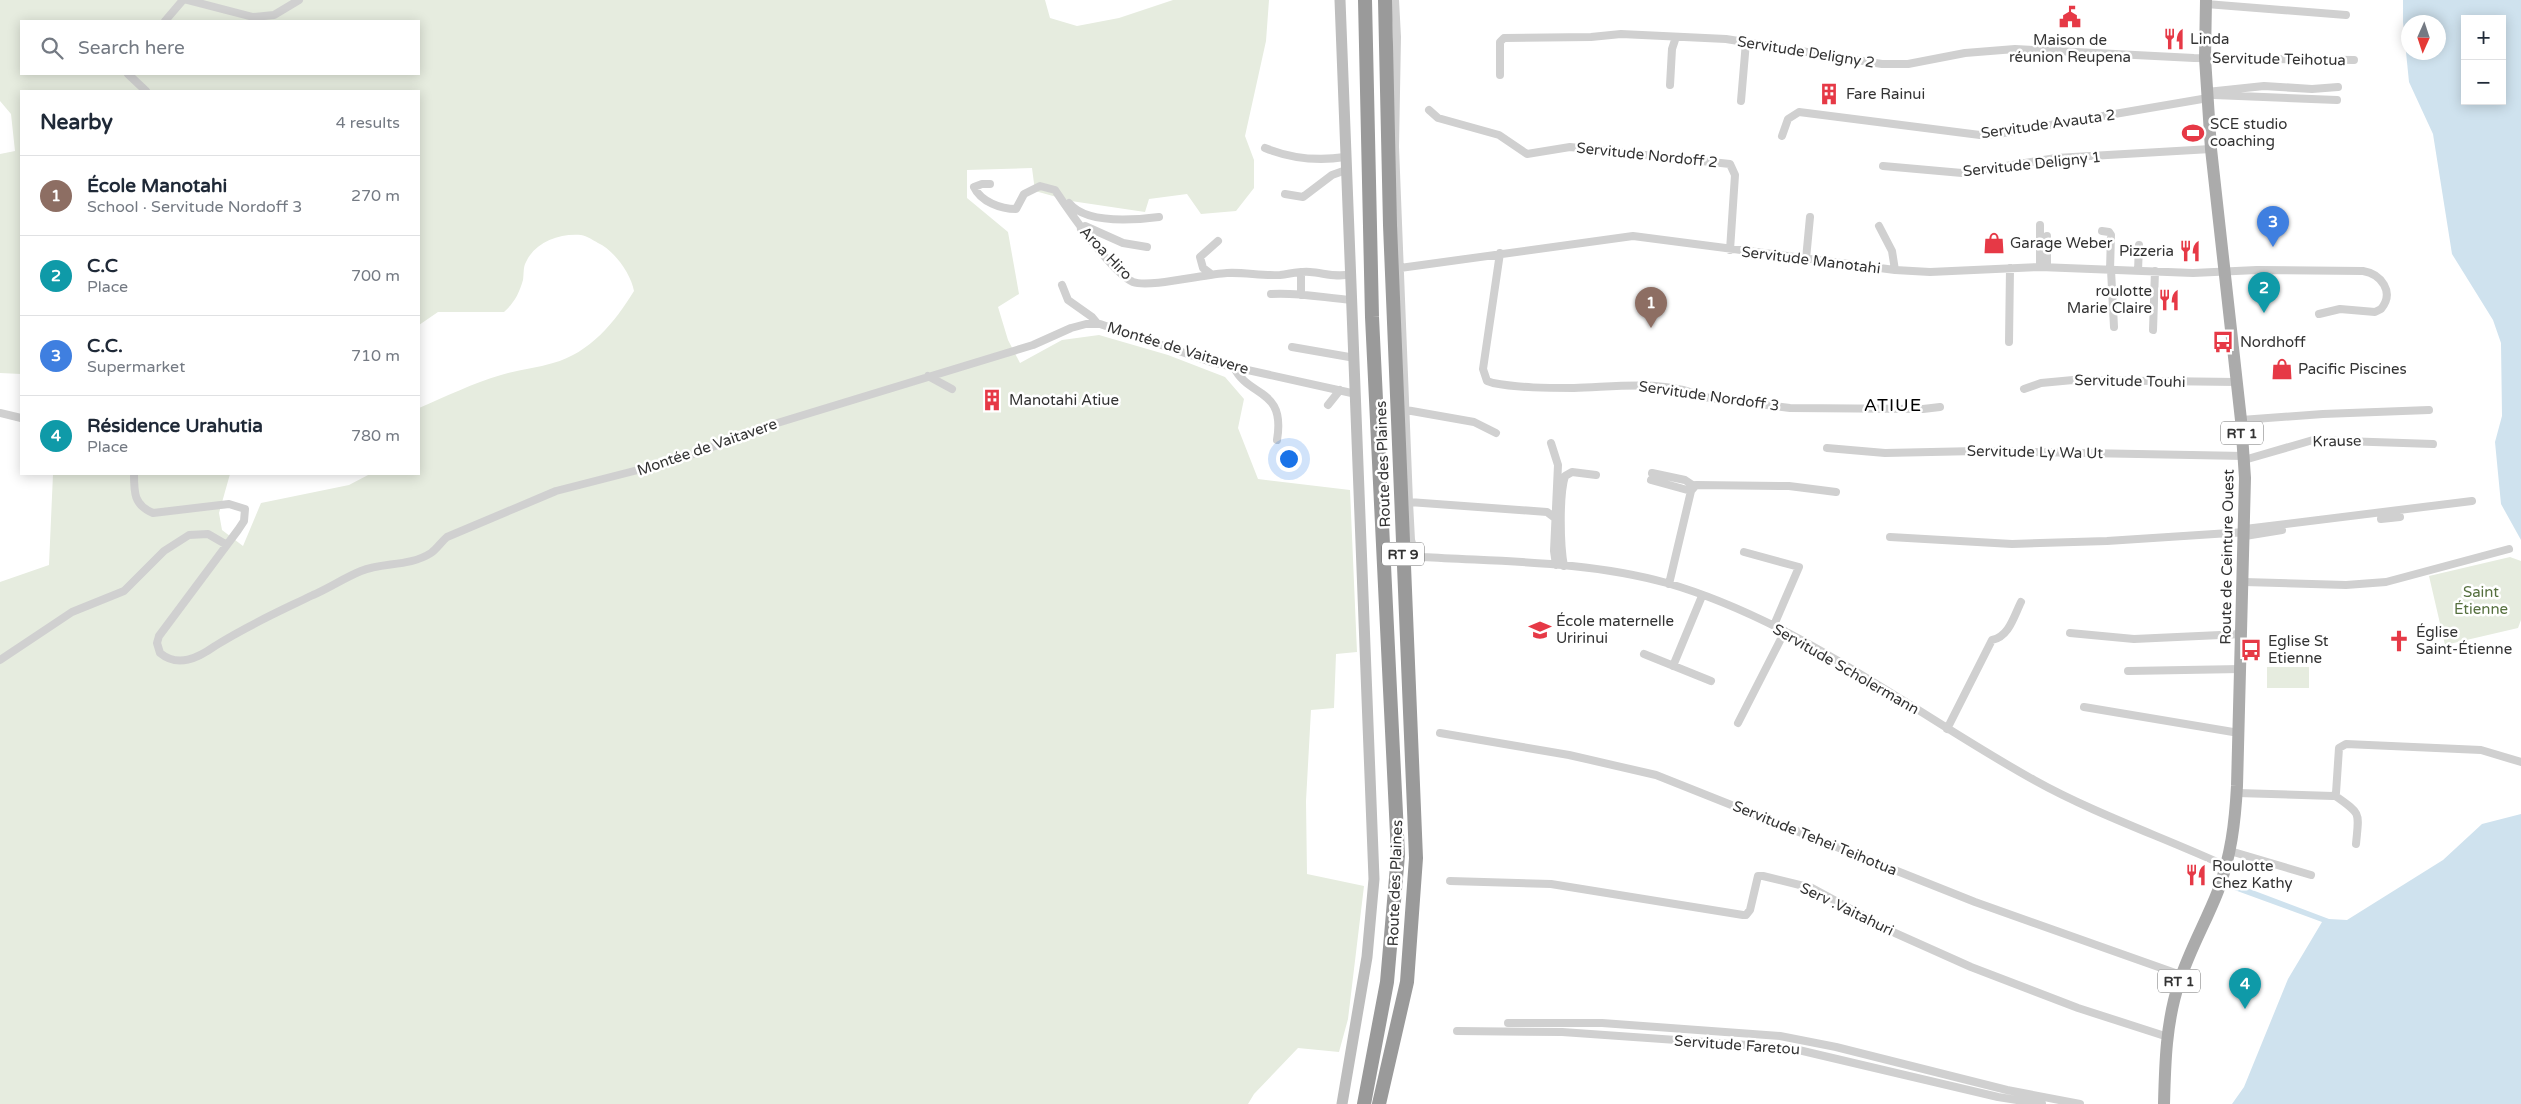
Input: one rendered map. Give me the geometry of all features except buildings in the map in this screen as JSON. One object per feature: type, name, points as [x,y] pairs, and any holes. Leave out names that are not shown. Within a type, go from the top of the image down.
[{"type":"highway","name":"Route des Plaines","points":[[1364,1104],[1387,982],[1398,855],[1372,317],[1365,0]]},
{"type":"highway","name":"Route des Plaines","points":[[1379,1104],[1407,982],[1416,858],[1390,225],[1384,0]]},
{"type":"main road","name":"Route des Plaines","points":[[1340,0],[1374,879],[1367,957],[1342,1104]]},
{"type":"main road","name":"Route de Ceinture Ouest","points":[[2164,1104],[2168,1037],[2173,1004],[2181,975],[2217,894],[2236,823],[2244,582],[2244,458],[2207,95],[2205,58],[2206,2]]},
{"type":"street","points":[[166,20],[185,0],[253,16],[274,15],[299,0]]},
{"type":"street","points":[[1395,0],[1397,37],[1395,147],[1409,502],[1548,512],[1555,518]]},
{"type":"street","points":[[2206,2],[2346,15]]},
{"type":"street","name":"Servitude Deligny 2","points":[[1500,75],[1500,42],[1504,38],[1591,37],[1621,34],[1746,42],[1882,64],[1908,64],[1965,53],[2015,49],[2205,58]]},
{"type":"street","points":[[1670,85],[1672,49],[1676,37]]},
{"type":"street","points":[[1741,101],[1746,42]]},
{"type":"street","name":"Servitude Teihotua","points":[[2205,58],[2354,60]]},
{"type":"street","points":[[129,75],[145,90]]},
{"type":"street","points":[[2207,95],[2264,86],[2312,89],[2338,86]]},
{"type":"street","points":[[2207,95],[2338,100]]},
{"type":"street","name":"Servitude Avauta 2","points":[[1782,136],[1788,119],[1799,112],[1980,135],[1998,134],[2207,95]]},
{"type":"street","name":"Servitude Nordoff 2","points":[[1429,110],[1438,118],[1499,135],[1527,154],[1570,147],[1730,164],[1735,175],[1730,250]]},
{"type":"street","points":[[1266,148],[1288,156],[1324,159],[1345,157]]},
{"type":"street","name":"Servitude Deligny 1","points":[[1883,166],[1962,173],[2056,158],[2212,148]]},
{"type":"street","points":[[1285,194],[1303,197],[1332,175],[1346,170]]},
{"type":"street","points":[[990,184],[974,187],[987,200],[1003,209],[1016,209],[1024,194],[1040,186],[1053,183],[1076,211],[1120,220],[1159,217]]},
{"type":"street","name":"Aroa Hiro","points":[[1040,186],[1056,190],[1081,229],[1125,278],[1135,283],[1160,284],[1210,274],[1230,273],[1279,275],[1301,272],[1338,277],[1351,274]]},
{"type":"street","points":[[1806,259],[1810,217]]},
{"type":"street","points":[[2040,224],[2044,267]]},
{"type":"street","points":[[1081,229],[1085,226],[1124,243],[1147,247]]},
{"type":"street","points":[[1879,226],[1892,250],[1895,270]]},
{"type":"street","points":[[2102,231],[2109,232],[2111,235],[2114,326]]},
{"type":"street","name":"Servitude Manotahi","points":[[1400,268],[1633,236],[1895,270],[1930,272],[2044,267],[2225,273],[2257,270],[2347,271],[2376,274],[2385,287],[2386,304],[2381,310],[2375,312],[2340,309],[2320,314]]},
{"type":"street","points":[[2044,267],[2047,236]]},
{"type":"street","points":[[1210,274],[1200,263],[1200,257],[1218,241]]},
{"type":"street","points":[[2138,271],[2139,245]]},
{"type":"street","name":"Servitude Nordoff 3","points":[[1500,253],[1483,369],[1488,381],[1493,383],[1545,387],[1646,386],[1693,392],[1704,397],[1790,408],[1923,409],[1940,407]]},
{"type":"street","points":[[2009,342],[2010,268]]},
{"type":"street","points":[[1301,272],[1301,295]]},
{"type":"street","points":[[2153,330],[2155,272]]},
{"type":"street","points":[[1062,285],[1068,300],[1092,317],[1097,324]]},
{"type":"street","points":[[1271,294],[1287,293],[1352,300]]},
{"type":"street","name":"Montée de Vaitavere","points":[[134,475],[134,496],[143,509],[153,513],[228,504],[245,509],[244,521],[164,626],[157,639],[160,653],[173,660],[188,661],[211,649],[249,624],[363,570],[420,559],[434,551],[447,537],[556,491],[637,472],[701,453],[774,424],[1033,345],[1086,324],[1097,324],[1234,367],[1356,394]]},
{"type":"street","points":[[1292,347],[1355,358]]},
{"type":"street","points":[[1234,367],[1239,377],[1272,402],[1277,417],[1277,440]]},
{"type":"street","points":[[928,376],[952,389]]},
{"type":"street","name":"Servitude Touhi","points":[[2024,389],[2041,383],[2073,380],[2237,382]]},
{"type":"street","points":[[1328,405],[1340,390]]},
{"type":"street","points":[[1406,410],[1474,422],[1496,433]]},
{"type":"street","points":[[2241,420],[2323,414],[2429,410]]},
{"type":"street","points":[[0,413],[20,418]]},
{"type":"street","name":"Krause","points":[[2244,458],[2313,440],[2433,444]]},
{"type":"street","points":[[1551,443],[1558,465],[1554,551],[1556,565]]},
{"type":"street","name":"Servitude Ly Wa Ut","points":[[1827,448],[1885,453],[1977,451],[2244,458]]},
{"type":"street","points":[[1564,566],[1562,553],[1564,476],[1572,472],[1596,475]]},
{"type":"street","points":[[1651,477],[1685,480],[1692,489]]},
{"type":"street","points":[[1692,489],[1788,486],[1836,492]]},
{"type":"street","points":[[1669,584],[1692,489]]},
{"type":"street","points":[[2245,532],[2472,501]]},
{"type":"street","name":"Servitude Scholermann","points":[[1409,502],[1411,540],[1415,553],[1423,557],[1556,565],[1614,572],[1669,584],[1702,596],[1785,631],[1947,729],[2074,801],[2170,840],[2226,866]]},
{"type":"street","points":[[1890,537],[2021,543],[2107,541],[2245,532],[2400,517]]},
{"type":"street","points":[[0,660],[72,612],[127,589],[164,551],[189,535],[208,534],[227,545]]},
{"type":"street","points":[[2244,582],[2346,585],[2386,582],[2509,549]]},
{"type":"street","points":[[1744,552],[1799,567],[1774,625]]},
{"type":"street","points":[[1673,666],[1702,596]]},
{"type":"street","points":[[1947,729],[1992,640],[1998,640],[2006,632],[2021,602]]},
{"type":"street","points":[[1738,723],[1751,693],[1785,631]]},
{"type":"street","points":[[2070,633],[2134,639],[2242,634]]},
{"type":"street","points":[[1644,654],[1711,680]]},
{"type":"street","points":[[2128,671],[2241,669]]},
{"type":"street","points":[[2084,707],[2239,733]]},
{"type":"street","name":"Servitude Tehei Teihotua","points":[[1440,732],[1542,750],[1656,775],[1975,902],[2181,975]]},
{"type":"street","points":[[2334,795],[2339,748],[2346,744],[2480,750],[2521,762]]},
{"type":"street","points":[[2237,793],[2334,795],[2359,815],[2356,844]]},
{"type":"street","points":[[2230,851],[2312,875]]},
{"type":"street","name":"Serv .Vaitahuri","points":[[1450,881],[1551,884],[1746,915],[1750,910],[1758,876],[1763,876],[1812,888],[1895,932],[1971,967],[2078,1008],[2168,1037]]},
{"type":"street","name":"Servitude Faretou","points":[[1508,1023],[1602,1023],[1780,1036],[1836,1047],[2014,1092],[2080,1104]]},
{"type":"street","name":"Servitude Faretou","points":[[1457,1031],[1562,1032],[1790,1048],[1998,1096],[2042,1104]]},
{"type":"green space","points":[[0,0],[1045,0],[1050,18],[1077,26],[1119,18],[1173,0],[1269,0],[1266,41],[1245,136],[1254,160],[1254,188],[1236,211],[1201,214],[1187,194],[1149,199],[1145,212],[1071,201],[1035,191],[1032,168],[967,170],[967,198],[1008,232],[1019,294],[998,307],[1008,340],[1020,363],[1062,340],[1099,335],[1168,355],[1225,377],[1244,399],[1238,428],[1258,479],[1350,490],[1357,652],[1336,654],[1334,708],[1311,710],[1306,801],[1307,874],[1364,886],[1348,1019],[1339,1052],[1298,1048],[1254,1094],[1248,1104],[0,1104],[0,582],[49,565],[53,475],[230,475],[219,513],[222,530],[243,546],[261,503],[349,485],[368,475],[420,475],[420,408],[491,378],[553,363],[579,352],[610,325],[634,291],[626,270],[604,246],[581,235],[557,237],[542,244],[530,255],[525,264],[523,280],[518,294],[504,312],[438,312],[420,324],[420,90],[20,90],[20,374],[0,373],[0,154],[15,151],[11,114],[0,101]]},
{"type":"green space","name":"Saint Étienne","points":[[2510,557],[2521,561],[2521,620],[2518,628],[2445,645],[2429,576]]},
{"type":"green space","points":[[2267,667],[2309,667],[2309,688],[2267,688]]},
{"type":"water","points":[[2403,0],[2521,0],[2521,540],[2501,504],[2495,442],[2502,416],[2501,343],[2493,320],[2452,254],[2433,134],[2409,82],[2407,60],[2446,60],[2446,15],[2403,15]]},
{"type":"water","points":[[2521,814],[2521,1104],[2232,1104],[2244,1087],[2288,979],[2322,922],[2229,888],[2231,882],[2329,919],[2347,920],[2443,860],[2482,824]]},
{"type":"place","name":"Maison de réunion Reupena","points":[[2070,17]]},
{"type":"place","name":"Linda","points":[[2174,39]]},
{"type":"place","name":"Fare Rainui","points":[[1829,94]]},
{"type":"place","name":"SCE studio coaching","points":[[2193,133]]},
{"type":"place","name":"Garage Weber","points":[[1994,243]]},
{"type":"place","name":"C.C.","points":[[2273,247]]},
{"type":"place","name":"Pizzeria","points":[[2190,251]]},
{"type":"place","name":"roulotte Marie Claire","points":[[2169,300]]},
{"type":"place","name":"C.C","points":[[2264,313]]},
{"type":"place","name":"École Manotahi","points":[[1651,328]]},
{"type":"place","name":"Nordhoff","points":[[2223,342]]},
{"type":"place","name":"Pacific Piscines","points":[[2282,369]]},
{"type":"place","name":"Manotahi Atiue","points":[[992,400]]},
{"type":"place","name":"École maternelle Uririnui","points":[[1540,630]]},
{"type":"place","name":"Église Saint-Étienne","points":[[2399,641]]},
{"type":"place","name":"Eglise St Etienne","points":[[2251,650]]},
{"type":"place","name":"Roulotte Chez Kathy","points":[[2196,875]]},
{"type":"place","name":"Résidence Urahutia","points":[[2245,1009]]},
{"type":"district","name":"ATIUE","points":[[1893,405]]}]
